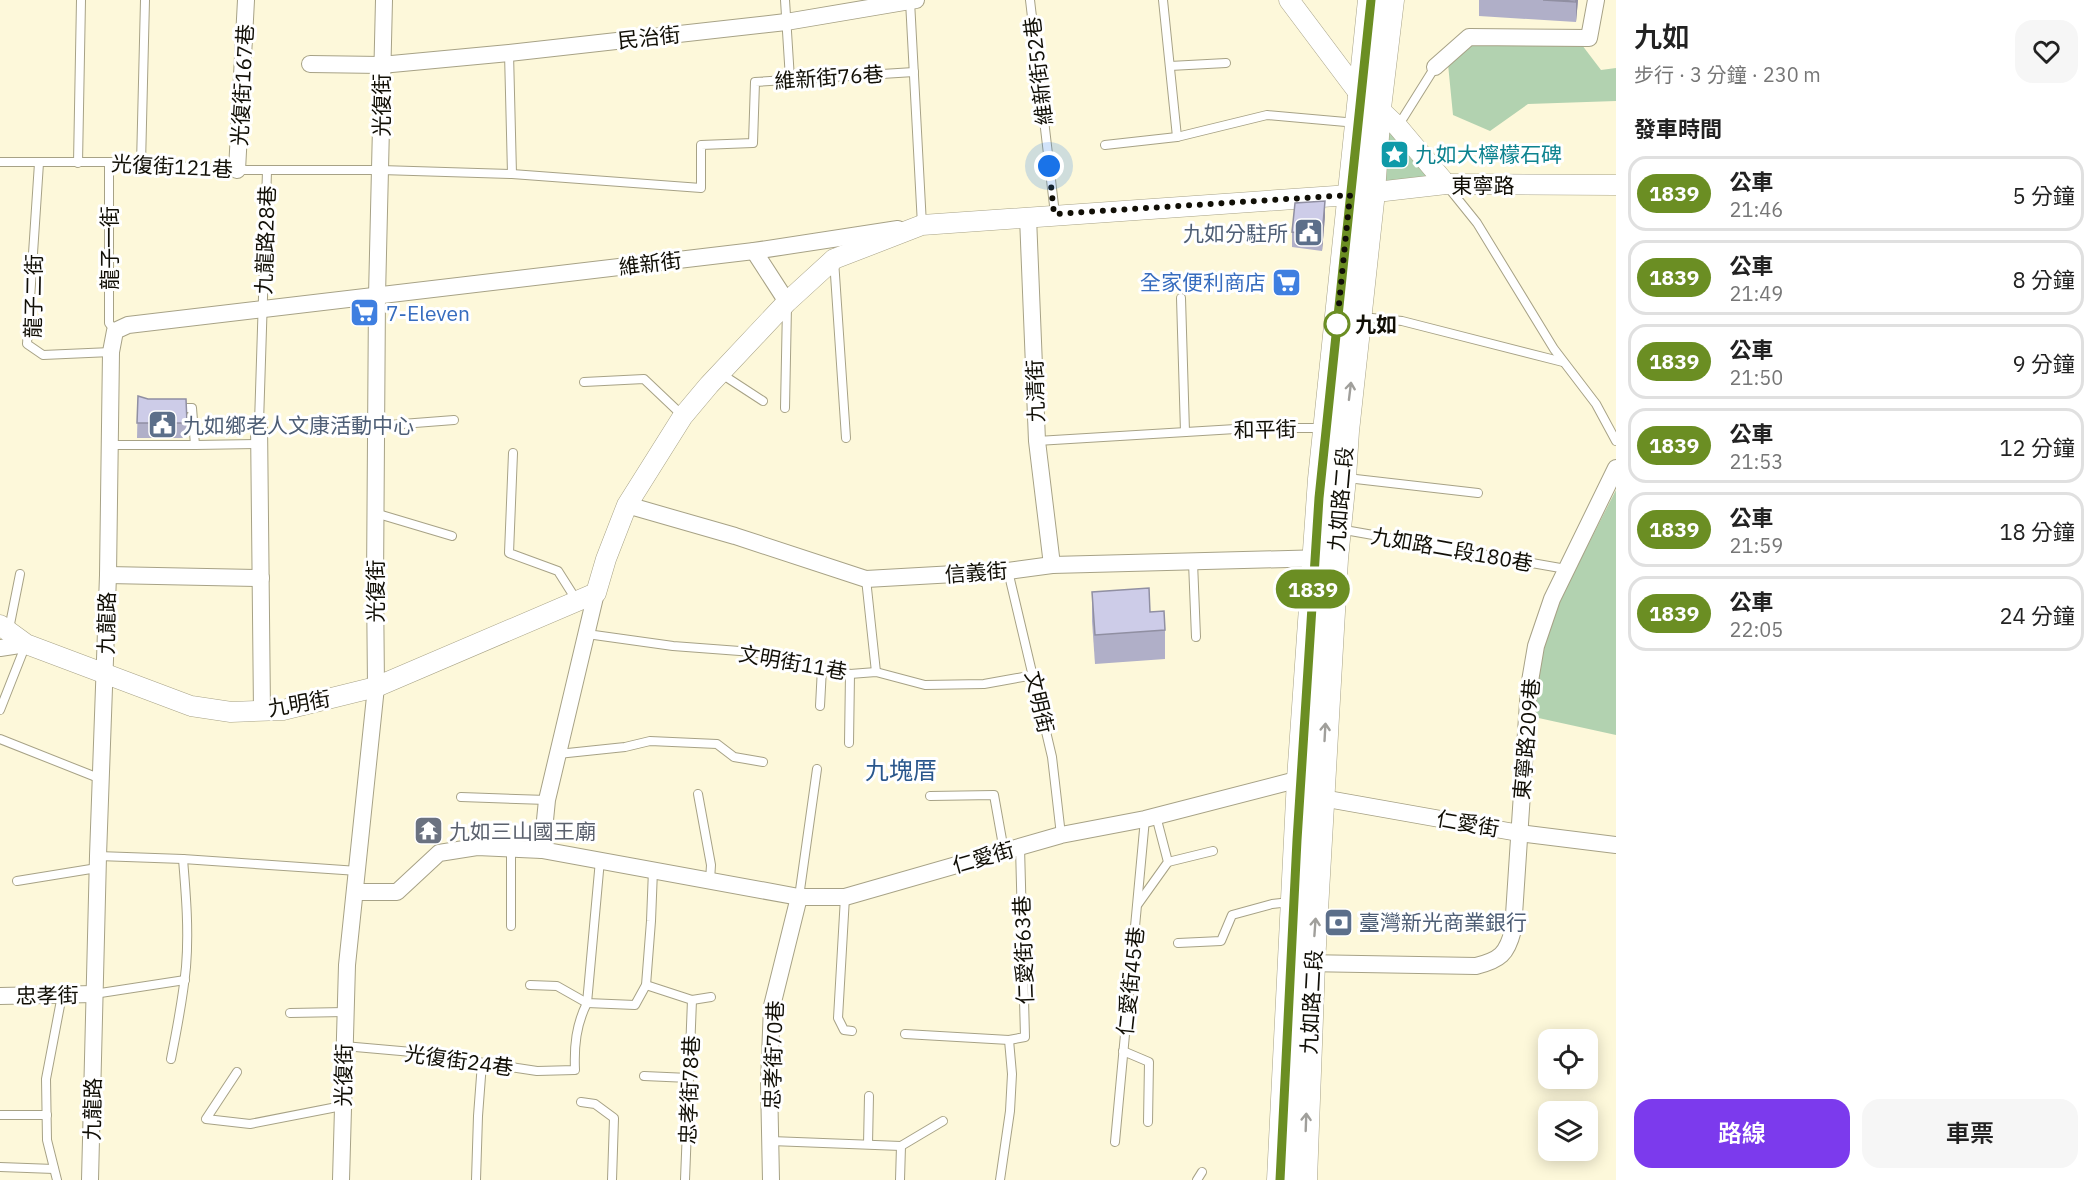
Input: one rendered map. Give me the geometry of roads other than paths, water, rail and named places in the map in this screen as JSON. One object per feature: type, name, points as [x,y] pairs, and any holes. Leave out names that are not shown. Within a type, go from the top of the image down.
[{"type":"main road","name":"九如路二段","points":[[1280,1180],[1302,962],[1322,798],[1325,558],[1338,529],[1343,478],[1336,429],[1359,316],[1361,193],[1371,0]]},
{"type":"main road","name":"九如路二段","points":[[1366,109],[1391,0]]},
{"type":"main road","name":"九如路二段","points":[[1304,1180],[1302,962],[1293,901],[1300,779],[1325,558],[1361,193]]},
{"type":"street","name":"光復街167巷","points":[[237,170],[246,0]]},
{"type":"street","name":"光復街","points":[[341,1180],[347,965],[376,687],[377,296],[384,0]]},
{"type":"street","name":"民治街","points":[[310,64],[381,65],[509,53],[786,22],[916,0]]},
{"type":"street","points":[[1289,0],[1366,109],[1398,127],[1446,184]]},
{"type":"street","points":[[1435,67],[1469,37],[1589,38],[1596,0]]},
{"type":"street","name":"東寧路","points":[[1361,193],[1446,184],[1616,185]]},
{"type":"street","name":"維新街","points":[[377,296],[754,251],[922,225],[1361,193]]},
{"type":"street","name":"九清街","points":[[1028,217],[1037,441],[1052,565]]},
{"type":"street","name":"維新街","points":[[596,593],[606,559],[627,505],[683,416],[720,373],[787,302],[834,259],[922,225]]},
{"type":"street","points":[[754,251],[787,302]]},
{"type":"street","points":[[115,331],[128,325],[377,296]]},
{"type":"street","name":"九龍路","points":[[90,1180],[97,862],[108,575],[111,352],[115,331]]},
{"type":"street","points":[[260,423],[262,711]]},
{"type":"street","name":"東寧路209巷","points":[[1302,962],[1476,966],[1494,962],[1508,948],[1513,930],[1529,687],[1536,646],[1552,599],[1616,468]]},
{"type":"street","name":"信義街","points":[[627,505],[735,536],[866,579],[1008,571],[1052,565],[1325,558]]},
{"type":"street","points":[[108,575],[261,578]]},
{"type":"street","points":[[542,850],[547,800],[596,593]]},
{"type":"street","name":"九明街","points":[[4,627],[26,644],[191,706],[231,712],[284,710],[376,687],[596,593]]},
{"type":"street","points":[[0,648],[26,644]]},
{"type":"street","points":[[1300,779],[1322,798]]},
{"type":"street","name":"仁愛街","points":[[355,892],[397,892],[439,853],[477,847],[542,850],[799,897],[845,897],[1061,835],[1151,818],[1300,779]]},
{"type":"street","name":"仁愛街","points":[[1322,798],[1519,832],[1616,845]]},
{"type":"street","name":"忠孝街70巷","points":[[771,1180],[769,1082],[772,1006],[799,897]]},
{"type":"street","name":"忠孝街","points":[[0,996],[94,994]]},
{"type":"lane","points":[[78,163],[81,0]]},
{"type":"lane","points":[[141,164],[145,0]]},
{"type":"lane","points":[[785,0],[790,79]]},
{"type":"lane","name":"維新街52巷","points":[[1030,0],[1054,214]]},
{"type":"lane","points":[[1163,0],[1177,137]]},
{"type":"lane","name":"維新街76巷","points":[[910,1],[922,225]]},
{"type":"lane","points":[[509,53],[512,174]]},
{"type":"lane","points":[[1170,66],[1226,63]]},
{"type":"lane","points":[[1398,127],[1435,67]]},
{"type":"lane","name":"維新街76巷","points":[[701,188],[701,145],[753,143],[755,82],[914,72]]},
{"type":"lane","points":[[1106,145],[1177,137],[1267,115],[1366,109]]},
{"type":"lane","name":"光復街121巷","points":[[0,162],[110,162],[267,171],[381,170],[512,174],[701,188]]},
{"type":"lane","name":"龍子一街","points":[[110,162],[109,323],[115,331]]},
{"type":"lane","name":"龍子二街","points":[[39,163],[27,344],[43,355],[111,352]]},
{"type":"lane","name":"九龍路28巷","points":[[260,423],[267,171]]},
{"type":"lane","points":[[1446,184],[1477,223],[1563,362],[1596,404],[1616,441]]},
{"type":"lane","points":[[834,259],[846,438]]},
{"type":"lane","points":[[1181,298],[1185,432]]},
{"type":"lane","points":[[785,408],[787,302]]},
{"type":"lane","points":[[1359,316],[1402,321],[1563,362]]},
{"type":"lane","points":[[720,373],[763,401]]},
{"type":"lane","points":[[584,382],[644,380],[683,416]]},
{"type":"lane","points":[[170,408],[192,408],[195,445]]},
{"type":"lane","points":[[376,426],[454,420]]},
{"type":"lane","name":"和平街","points":[[1037,441],[1252,428],[1336,429]]},
{"type":"lane","points":[[111,445],[260,444]]},
{"type":"lane","points":[[513,453],[509,553],[558,571],[578,602]]},
{"type":"lane","points":[[1343,478],[1478,494]]},
{"type":"lane","points":[[375,513],[452,536]]},
{"type":"lane","name":"九如路二段180巷","points":[[1338,529],[1566,569]]},
{"type":"lane","points":[[1193,562],[1196,637]]},
{"type":"lane","name":"文明街","points":[[1008,571],[1052,758],[1061,835]]},
{"type":"lane","points":[[4,627],[20,574]]},
{"type":"lane","points":[[866,579],[876,672]]},
{"type":"lane","name":"文明街11巷","points":[[587,634],[673,646],[753,652],[850,674],[876,672],[925,685],[984,684],[1034,675]]},
{"type":"lane","points":[[0,710],[26,644]]},
{"type":"lane","points":[[820,706],[822,668]]},
{"type":"lane","points":[[849,743],[850,674]]},
{"type":"lane","points":[[0,739],[101,779]]},
{"type":"lane","points":[[558,754],[625,747],[650,741],[717,744],[735,757],[763,762]]},
{"type":"lane","points":[[799,897],[818,769]]},
{"type":"lane","points":[[698,794],[711,865],[711,880]]},
{"type":"lane","points":[[930,796],[994,795],[1012,849]]},
{"type":"lane","points":[[461,797],[547,800]]},
{"type":"lane","points":[[1151,818],[1168,862]]},
{"type":"lane","name":"仁愛街45巷","points":[[1115,1142],[1138,904],[1151,818]]},
{"type":"lane","points":[[511,849],[511,926]]},
{"type":"lane","name":"仁愛街63巷","points":[[1009,1040],[1025,1037],[1012,849]]},
{"type":"lane","points":[[1138,904],[1168,862],[1213,851]]},
{"type":"lane","points":[[171,1059],[184,980],[187,921],[183,859]]},
{"type":"lane","points":[[17,880],[97,862],[183,859],[358,871]]},
{"type":"lane","points":[[587,1004],[600,860]]},
{"type":"lane","points":[[530,985],[557,986],[587,1004],[634,1005],[646,985],[653,869]]},
{"type":"lane","points":[[845,897],[838,1018],[844,1029],[852,1031]]},
{"type":"lane","points":[[1178,944],[1221,941],[1232,915],[1293,901]]},
{"type":"lane","points":[[94,994],[184,980]]},
{"type":"lane","points":[[646,985],[692,1000],[711,997]]},
{"type":"lane","points":[[57,1180],[47,1140],[46,1079],[62,995]]},
{"type":"lane","name":"忠孝街78巷","points":[[685,1180],[692,1000]]},
{"type":"lane","name":"光復街24巷","points":[[344,1046],[412,1052],[537,1071],[575,1070],[574,1047],[579,1019],[587,1004]]},
{"type":"lane","points":[[290,1013],[345,1012]]},
{"type":"lane","points":[[905,1034],[1009,1040],[1012,1074],[1010,1112],[1000,1180]]},
{"type":"lane","points":[[1123,1051],[1149,1062],[1148,1122]]},
{"type":"lane","points":[[476,1180],[482,1063]]},
{"type":"lane","points":[[237,1072],[206,1119],[250,1124],[342,1106]]},
{"type":"lane","points":[[644,1076],[689,1078]]},
{"type":"lane","points":[[868,1144],[869,1096]]},
{"type":"lane","points":[[581,1102],[595,1104],[614,1118],[612,1180]]},
{"type":"lane","points":[[0,1114],[47,1115]]},
{"type":"lane","points":[[771,1141],[901,1146],[943,1121]]},
{"type":"lane","points":[[900,1180],[901,1146]]},
{"type":"lane","points":[[0,1167],[54,1169]]},
{"type":"lane","points":[[1197,1180],[1203,1172]]},
{"type":"place","name":"九如大檸檬石碑","points":[[1394,154]]},
{"type":"place","name":"九如分駐所","points":[[1309,233]]},
{"type":"place","name":"全家便利商店","points":[[1287,282]]},
{"type":"place","name":"7-Eleven","points":[[365,313]]},
{"type":"place","name":"九如","points":[[1337,324]]},
{"type":"place","name":"九如鄉老人文康活動中心","points":[[162,425]]},
{"type":"place","name":"九如三山國王廟","points":[[428,831]]},
{"type":"place","name":"臺灣新光商業銀行","points":[[1338,922]]},
{"type":"district","name":"九塊厝","points":[[901,770]]}]
